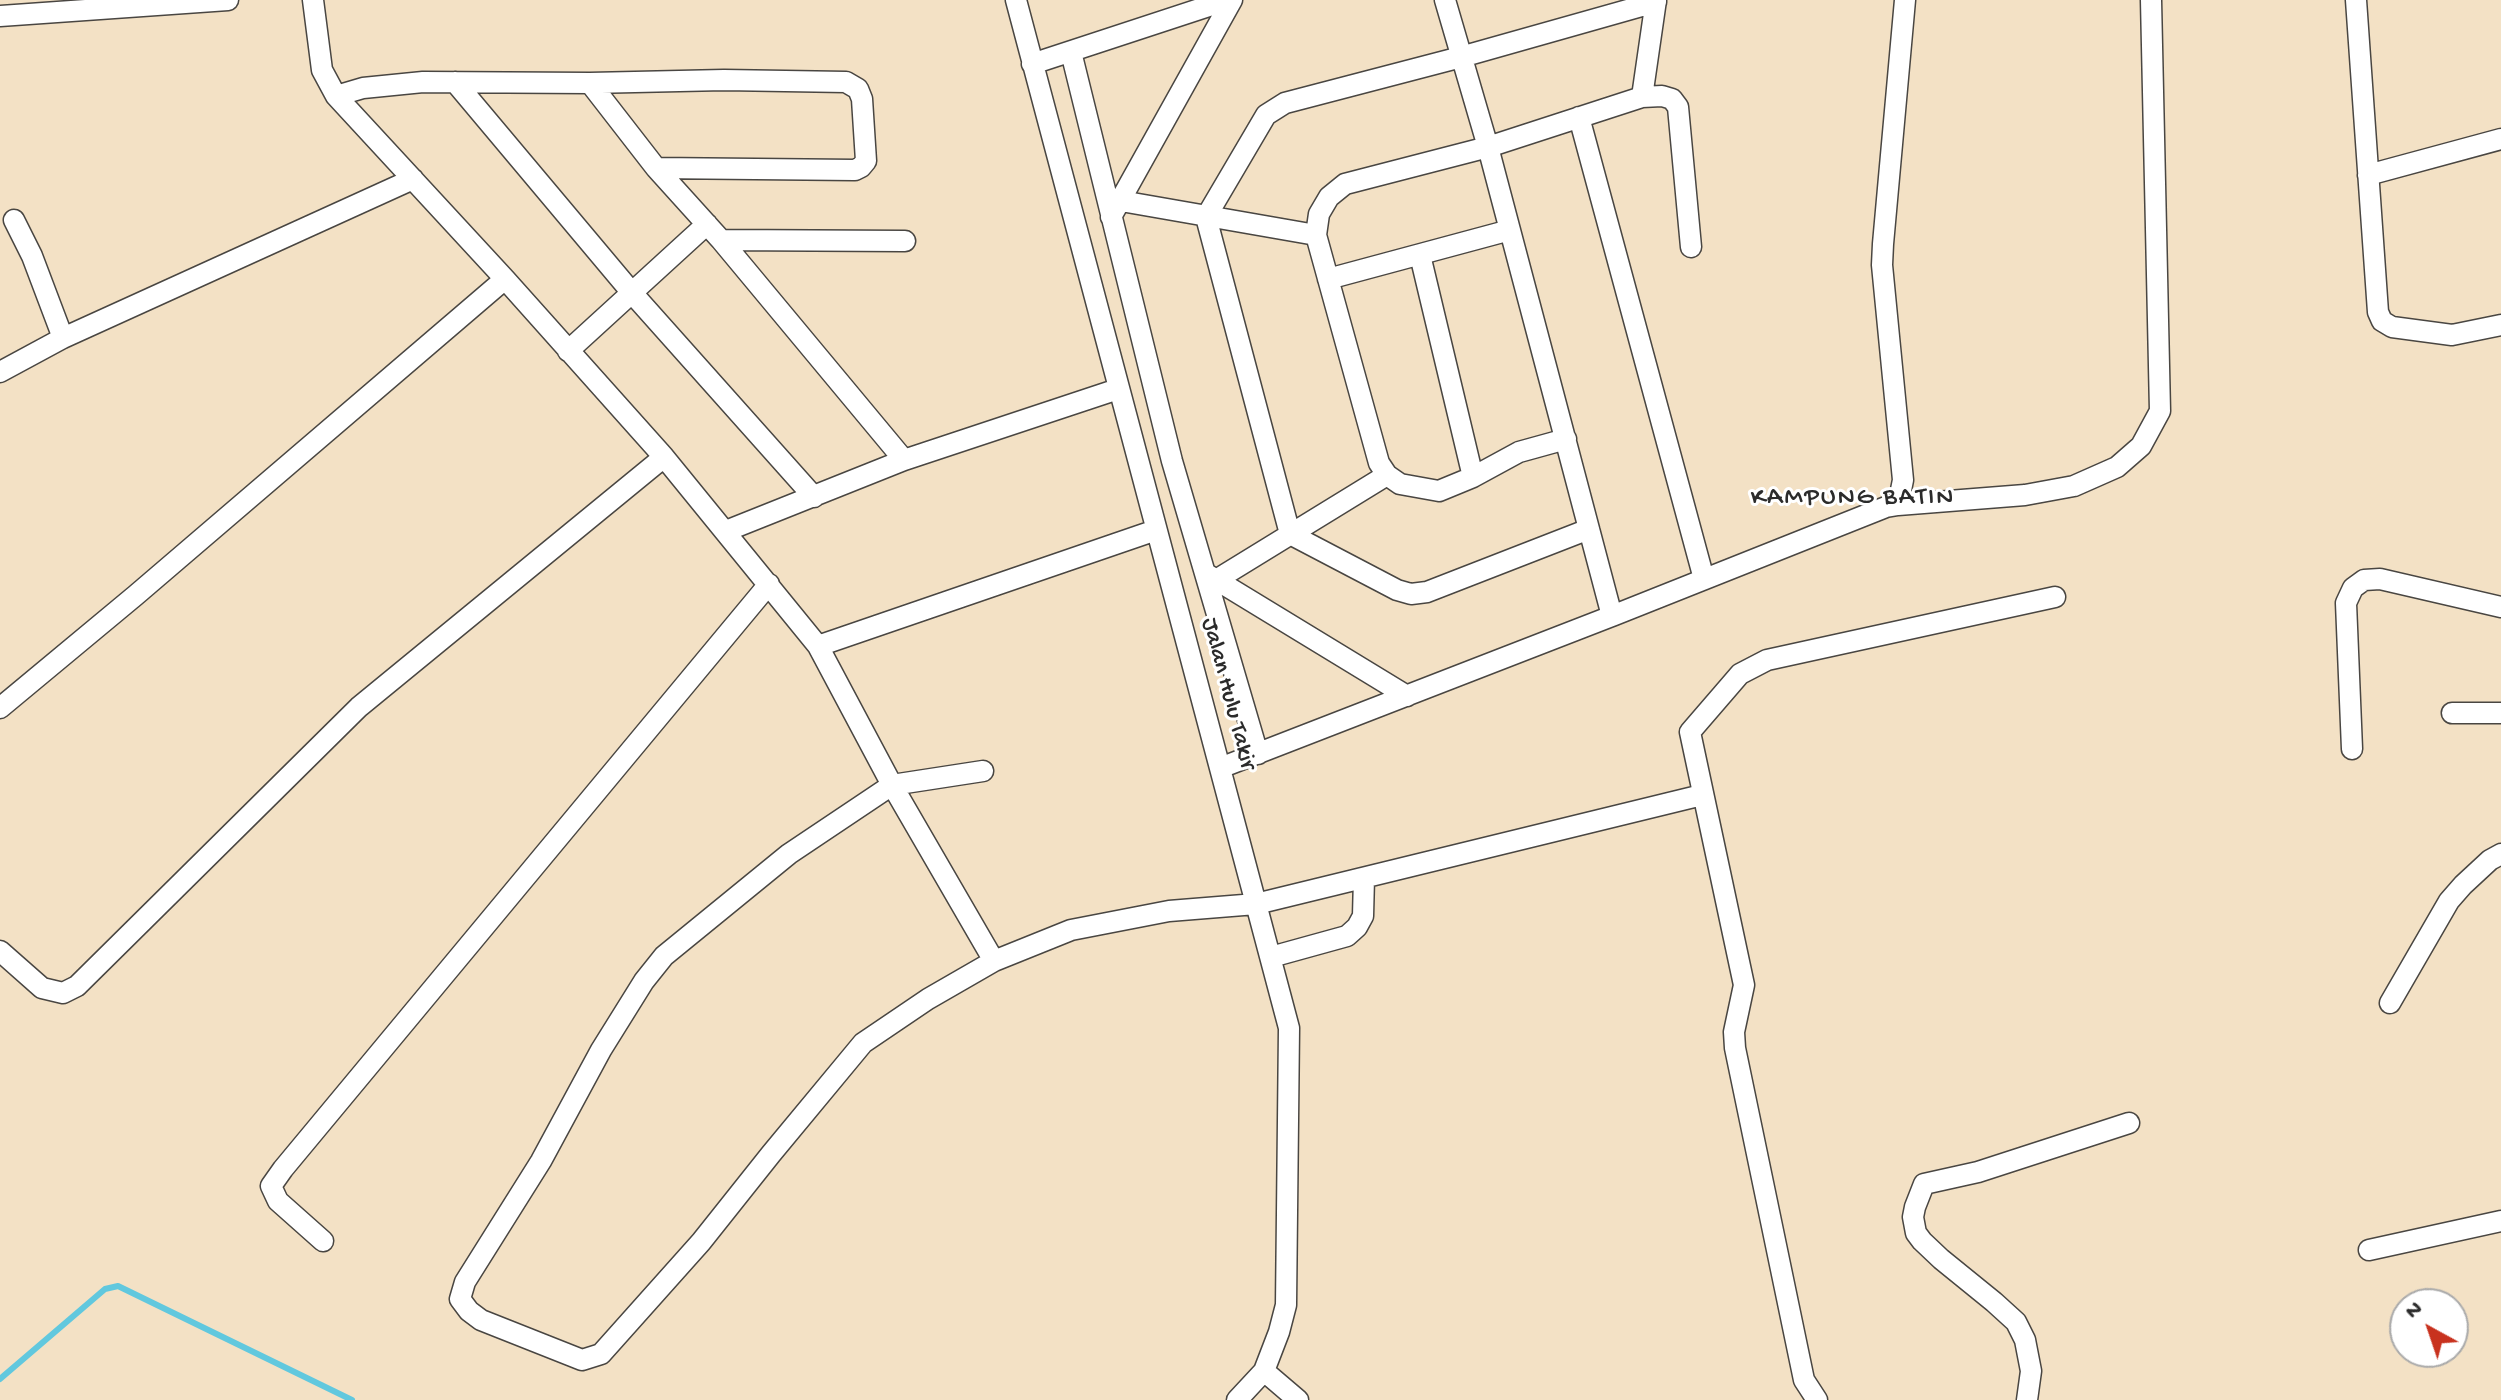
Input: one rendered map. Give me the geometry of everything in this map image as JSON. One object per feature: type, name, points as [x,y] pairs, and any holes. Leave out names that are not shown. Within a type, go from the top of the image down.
[{"type":"street","points":[[0,16],[228,0]]},
{"type":"street","points":[[313,0],[322,70],[336,96],[664,457],[818,646],[892,785],[994,961]]},
{"type":"street","name":"Jalan Hulu Takir","points":[[1016,0],[1289,1028],[1286,1305],[1264,1371],[1237,1400]]},
{"type":"street","points":[[1032,64],[1202,4],[1230,0]]},
{"type":"street","points":[[1116,209],[1230,0]]},
{"type":"street","points":[[1445,0],[1488,147],[1612,616]]},
{"type":"street","points":[[1898,505],[1903,480],[1882,255],[1905,0]]},
{"type":"street","points":[[1220,768],[1886,507],[2025,495],[2074,486],[2117,467],[2141,446],[2160,411],[2151,0]]},
{"type":"street","points":[[2356,0],[2378,312],[2382,321],[2392,327],[2452,335],[2501,325]]},
{"type":"street","points":[[1589,529],[1427,592],[1411,594],[1397,590],[1290,534],[1206,217],[1266,115],[1285,103],[1656,1],[1642,97]]},
{"type":"street","points":[[1071,52],[1116,209],[1172,461],[1211,576],[1258,754]]},
{"type":"street","points":[[336,96],[363,88],[423,82],[724,80],[846,82],[858,89],[862,99],[866,161],[861,167],[838,171],[656,168]]},
{"type":"street","points":[[455,82],[633,294],[814,497]]},
{"type":"street","points":[[590,83],[656,168],[714,232],[904,460]]},
{"type":"street","points":[[1566,439],[1519,452],[1439,491],[1400,484],[1387,475],[1379,463],[1316,235],[1319,214],[1329,197],[1345,184],[1488,147],[1642,97],[1662,96],[1672,99],[1678,107],[1691,247]]},
{"type":"street","points":[[1579,117],[1704,579]]},
{"type":"street","points":[[2368,175],[2501,139]]},
{"type":"street","points":[[0,372],[63,338],[413,179]]},
{"type":"street","points":[[1116,209],[1206,217],[1316,235]]},
{"type":"street","points":[[14,220],[32,256],[63,338]]},
{"type":"street","points":[[1328,279],[1510,230]]},
{"type":"street","points":[[568,351],[633,294],[714,232],[905,241]]},
{"type":"street","points":[[1420,255],[1473,477]]},
{"type":"street","points":[[1,703],[147,586],[505,279]]},
{"type":"street","points":[[726,531],[904,460],[1118,389]]},
{"type":"street","points":[[0,951],[42,988],[63,993],[77,986],[359,707],[664,457]]},
{"type":"street","points":[[1211,576],[1290,534],[1387,475]]},
{"type":"street","points":[[818,646],[1156,530]]},
{"type":"street","points":[[1211,576],[1407,696]]},
{"type":"street","points":[[2352,749],[2346,603],[2353,588],[2364,580],[2380,579],[2501,607]]},
{"type":"street","points":[[323,1241],[278,1201],[271,1186],[769,584]]},
{"type":"street","points":[[1817,1400],[1804,1380],[1735,1048],[1734,1032],[1744,985],[1690,732],[1740,674],[1767,660],[2055,597]]},
{"type":"street","points":[[2452,713],[2501,713]]},
{"type":"street","points":[[983,771],[892,785],[789,854],[664,956],[644,981],[601,1050],[541,1161],[465,1282],[460,1299],[469,1311],[481,1320],[582,1360],[601,1354],[701,1242],[863,1043],[928,999],[994,961],[1071,930],[1169,911],[1256,904],[1702,795]]},
{"type":"street","points":[[2390,1003],[2449,901],[2490,860],[2501,854]]},
{"type":"street","points":[[1271,957],[1347,936],[1363,916],[1364,878]]},
{"type":"street","points":[[2027,1400],[2031,1371],[2025,1340],[2016,1322],[1922,1241],[1916,1233],[1915,1207],[1924,1184],[1978,1172],[2129,1123]]},
{"type":"street","points":[[2369,1250],[2501,1221]]},
{"type":"street","points":[[1264,1371],[1298,1400]]},
{"type":"street","points":[[1796,1400],[1804,1380]]},
{"type":"waterway","points":[[0,1379],[105,1289],[118,1286],[352,1400]]},
{"type":"district","name":"KAMPUNG BATIN","points":[[1853,499]]}]
